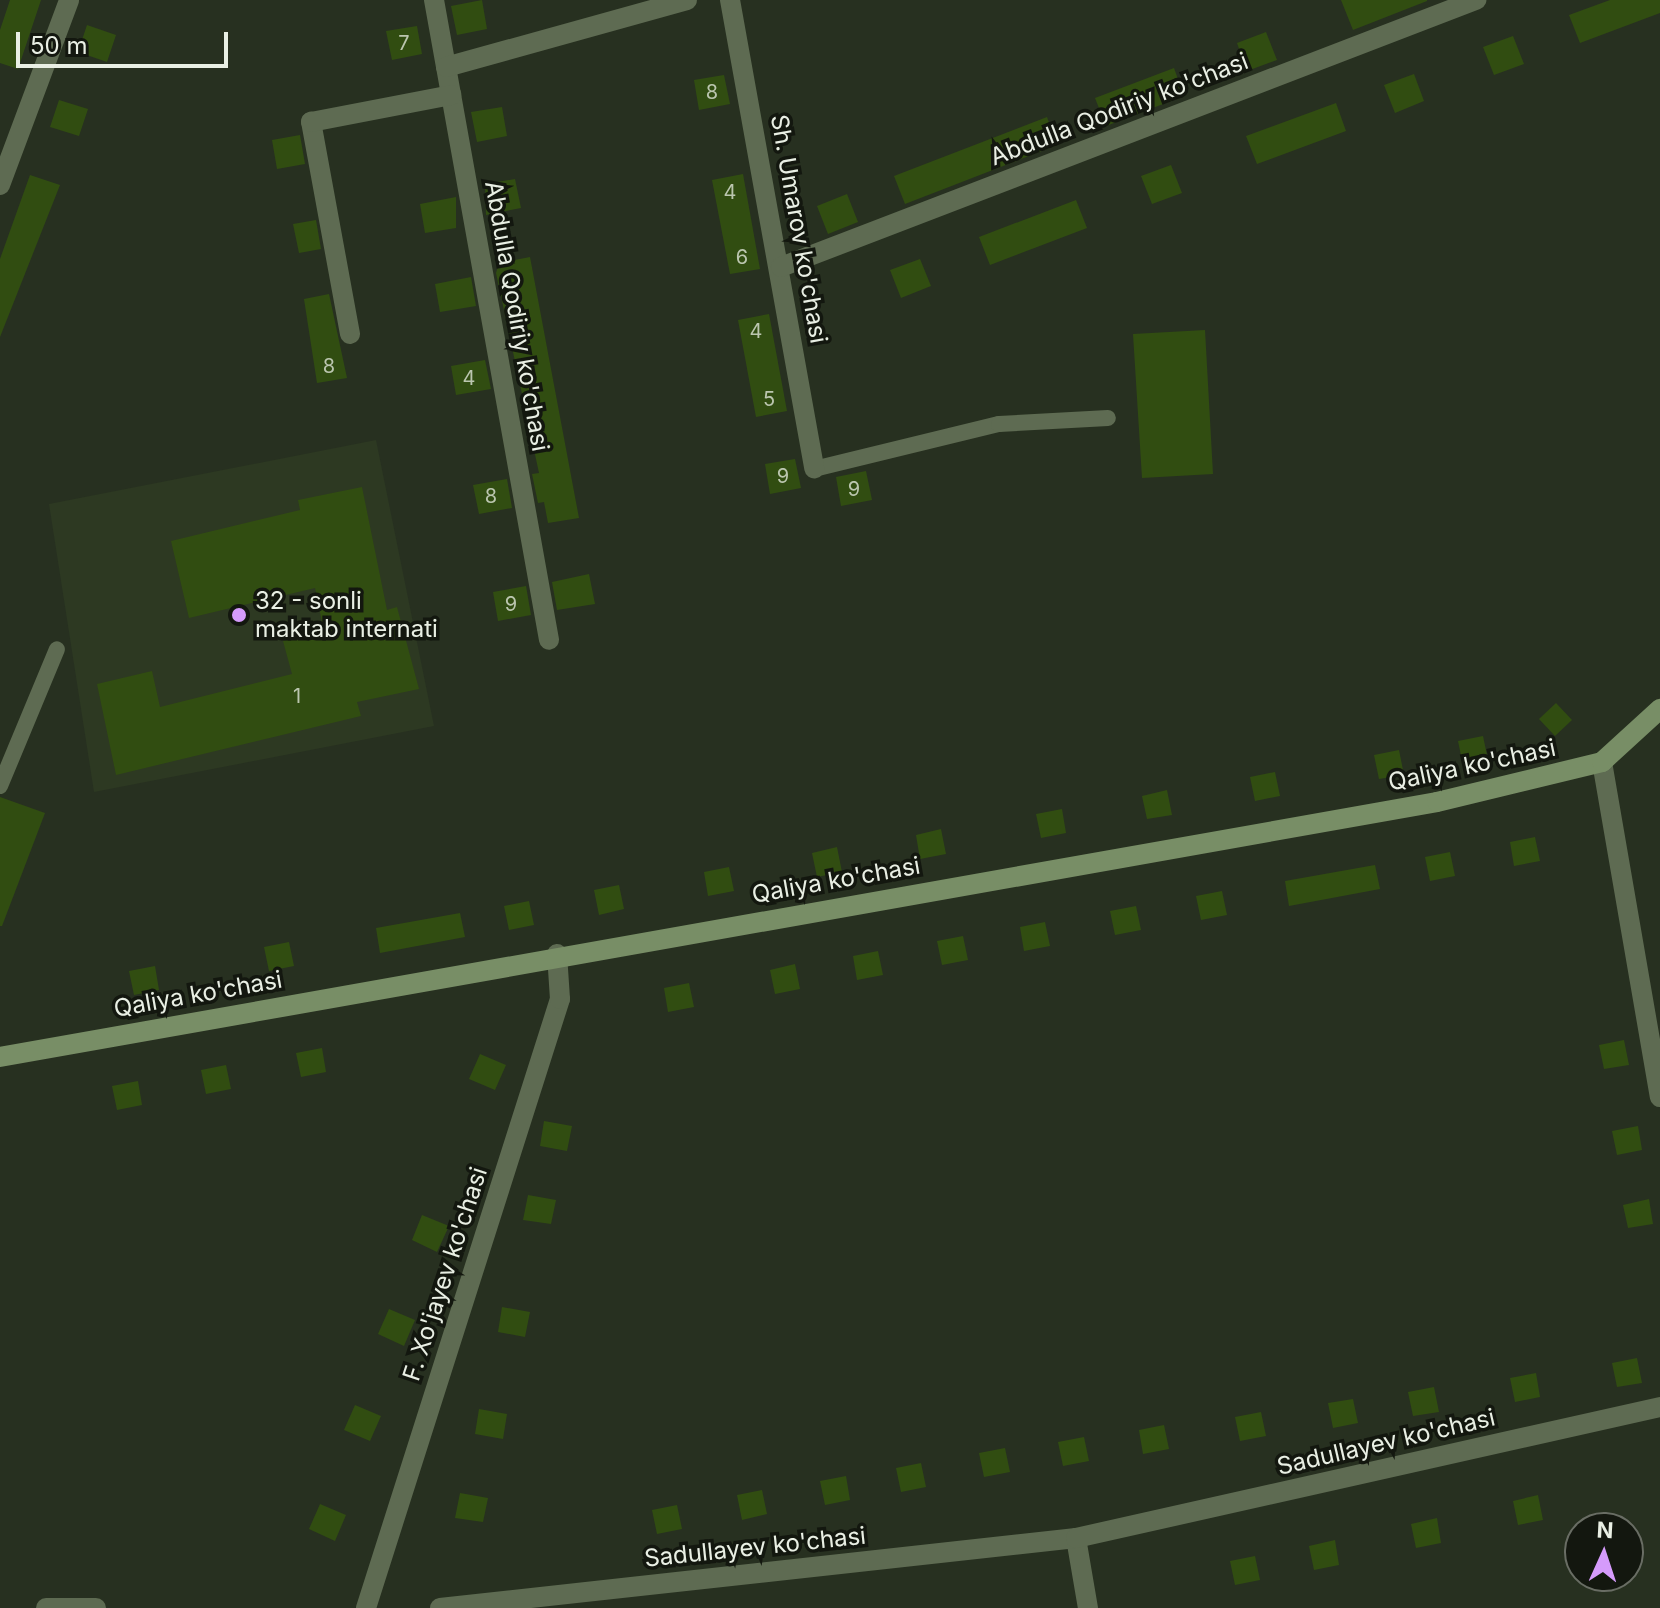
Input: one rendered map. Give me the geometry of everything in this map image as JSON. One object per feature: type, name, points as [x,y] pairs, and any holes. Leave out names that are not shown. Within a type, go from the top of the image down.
[{"type":"main road","name":"Qaliya ko'chasi","points":[[0,1057],[557,954],[1437,802],[1602,762],[1660,709]]},
{"type":"street","points":[[0,185],[69,0]]},
{"type":"street","name":"Abdulla Qodiriy ko'chasi","points":[[434,0],[549,640]]},
{"type":"street","points":[[446,67],[687,0]]},
{"type":"street","name":"Sh. Umarov ko'chasi","points":[[730,0],[781,267],[814,469]]},
{"type":"street","name":"Abdulla Qodiriy ko'chasi","points":[[781,267],[1476,0]]},
{"type":"street","points":[[350,334],[311,122],[451,95]]},
{"type":"street","points":[[1602,762],[1660,1097]]},
{"type":"street","name":"F. Xo'jayev ko'chasi","points":[[366,1608],[560,999],[557,954]]},
{"type":"street","name":"Sadullayev ko'chasi","points":[[440,1608],[1076,1538],[1660,1407]]},
{"type":"street","points":[[1076,1538],[1088,1608]]},
{"type":"street","points":[[46,1608],[96,1608]]},
{"type":"lane","points":[[814,469],[999,424],[1108,418]]},
{"type":"lane","points":[[0,786],[57,649]]},
{"type":"shaded area","name":"32 - sonli maktab internati","points":[[376,440],[434,726],[94,792],[49,504]]},
{"type":"building","points":[[10,0],[41,0],[18,69],[0,63],[0,30]]},
{"type":"building","points":[[482,0],[487,29],[457,35],[451,6]]},
{"type":"building","points":[[1341,0],[1427,0],[1427,1],[1353,30]]},
{"type":"building","points":[[1610,0],[1660,0],[1660,13],[1580,43],[1569,15]]},
{"type":"building","points":[[87,25],[116,35],[107,62],[78,52]]},
{"type":"building","points":[[417,26],[422,54],[392,60],[386,31]]},
{"type":"building","points":[[1266,32],[1277,60],[1247,71],[1237,43]]},
{"type":"building","points":[[1513,36],[1524,64],[1494,75],[1483,47]]},
{"type":"building","points":[[1174,68],[1184,96],[1106,126],[1095,98]]},
{"type":"building","points":[[1414,74],[1424,101],[1395,113],[1384,85]]},
{"type":"building","points":[[724,75],[730,104],[699,110],[694,80]]},
{"type":"building","points":[[59,100],[88,109],[79,136],[50,127]]},
{"type":"building","points":[[1336,103],[1346,131],[1257,164],[1246,136]]},
{"type":"building","points":[[502,107],[507,136],[477,142],[471,112]]},
{"type":"building","points":[[1047,117],[1057,145],[905,204],[894,176]]},
{"type":"building","points":[[300,135],[305,164],[277,169],[272,140]]},
{"type":"building","points":[[1171,165],[1182,193],[1152,204],[1141,176]]},
{"type":"building","points":[[743,174],[760,269],[730,274],[712,180]]},
{"type":"building","points":[[30,175],[60,185],[0,337],[0,259]]},
{"type":"building","points":[[515,179],[521,208],[486,215],[485,184]]},
{"type":"building","points":[[847,194],[858,222],[828,234],[817,206]]},
{"type":"building","points":[[456,197],[456,228],[425,233],[420,204]]},
{"type":"building","points":[[1076,200],[1087,228],[990,265],[979,237]]},
{"type":"building","points":[[316,220],[321,249],[299,253],[293,224]]},
{"type":"building","points":[[530,257],[579,518],[548,523],[544,502],[538,503],[532,474],[539,473],[496,273],[499,263]]},
{"type":"building","points":[[920,259],[931,286],[901,298],[890,270]]},
{"type":"building","points":[[471,277],[476,306],[440,312],[435,284]]},
{"type":"building","points":[[329,294],[347,378],[317,383],[304,299]]},
{"type":"building","points":[[769,314],[787,411],[756,417],[738,320]]},
{"type":"building","points":[[1205,330],[1213,474],[1142,478],[1133,334]]},
{"type":"building","points":[[485,360],[491,389],[456,395],[451,366]]},
{"type":"building","points":[[795,459],[801,488],[770,494],[765,464]]},
{"type":"building","points":[[866,471],[872,500],[841,506],[836,477]]},
{"type":"building","points":[[507,479],[512,508],[479,514],[473,485]]},
{"type":"building","points":[[362,487],[387,610],[397,607],[419,689],[357,702],[361,716],[116,775],[97,684],[152,671],[160,707],[292,674],[283,641],[324,632],[315,588],[189,618],[171,541],[300,510],[298,500]]},
{"type":"building","points":[[589,574],[595,604],[557,610],[552,582]]},
{"type":"building","points":[[526,586],[531,615],[498,621],[493,592]]},
{"type":"building","points":[[1556,703],[1572,720],[1555,736],[1539,719]]},
{"type":"building","points":[[1483,736],[1488,760],[1463,765],[1458,741]]},
{"type":"building","points":[[1399,750],[1404,775],[1379,779],[1374,755]]},
{"type":"building","points":[[1275,772],[1280,796],[1255,801],[1250,777]]},
{"type":"building","points":[[1167,790],[1172,815],[1147,819],[1142,796]]},
{"type":"building","points":[[0,797],[45,813],[2,926],[0,926]]},
{"type":"building","points":[[1062,809],[1066,833],[1041,838],[1036,814]]},
{"type":"building","points":[[941,829],[946,854],[920,859],[916,835]]},
{"type":"building","points":[[1535,837],[1540,861],[1514,866],[1510,842]]},
{"type":"building","points":[[837,847],[842,872],[817,877],[812,853]]},
{"type":"building","points":[[1450,852],[1455,876],[1430,881],[1425,857]]},
{"type":"building","points":[[1375,865],[1380,889],[1289,906],[1285,881]]},
{"type":"building","points":[[729,867],[734,891],[708,896],[704,872]]},
{"type":"building","points":[[619,885],[624,909],[599,915],[594,890]]},
{"type":"building","points":[[1222,891],[1227,915],[1201,920],[1196,896]]},
{"type":"building","points":[[529,901],[534,925],[509,930],[504,906]]},
{"type":"building","points":[[1136,906],[1141,930],[1115,935],[1110,911]]},
{"type":"building","points":[[460,913],[465,937],[380,953],[376,928]]},
{"type":"building","points":[[1045,922],[1050,946],[1024,951],[1020,927]]},
{"type":"building","points":[[963,936],[968,960],[942,965],[937,941]]},
{"type":"building","points":[[289,942],[294,966],[269,971],[264,947]]},
{"type":"building","points":[[878,951],[883,975],[857,980],[853,956]]},
{"type":"building","points":[[795,964],[800,989],[775,994],[770,970]]},
{"type":"building","points":[[155,966],[159,990],[134,995],[129,971]]},
{"type":"building","points":[[689,983],[694,1007],[668,1012],[664,988]]},
{"type":"building","points":[[1624,1040],[1629,1065],[1604,1069],[1599,1045]]},
{"type":"building","points":[[322,1048],[326,1072],[301,1077],[296,1053]]},
{"type":"building","points":[[480,1054],[506,1065],[495,1090],[469,1079]]},
{"type":"building","points":[[226,1065],[231,1089],[206,1094],[201,1070]]},
{"type":"building","points":[[138,1081],[142,1105],[117,1110],[112,1086]]},
{"type":"building","points":[[544,1121],[572,1126],[567,1151],[540,1146]]},
{"type":"building","points":[[1638,1126],[1642,1150],[1617,1155],[1612,1131]]},
{"type":"building","points":[[528,1195],[556,1200],[551,1224],[523,1220]]},
{"type":"building","points":[[1649,1199],[1653,1224],[1628,1228],[1623,1205]]},
{"type":"building","points":[[422,1215],[449,1226],[437,1252],[412,1240]]},
{"type":"building","points":[[502,1307],[530,1312],[525,1337],[498,1332]]},
{"type":"building","points":[[389,1309],[415,1320],[404,1346],[378,1334]]},
{"type":"building","points":[[1637,1358],[1642,1383],[1617,1387],[1612,1363]]},
{"type":"building","points":[[1536,1373],[1540,1397],[1515,1402],[1510,1378]]},
{"type":"building","points":[[1434,1387],[1439,1412],[1413,1416],[1408,1392]]},
{"type":"building","points":[[1353,1399],[1358,1423],[1333,1428],[1328,1403]]},
{"type":"building","points":[[355,1405],[381,1416],[370,1441],[344,1430]]},
{"type":"building","points":[[479,1409],[507,1414],[503,1439],[475,1434]]},
{"type":"building","points":[[1261,1412],[1266,1436],[1240,1441],[1235,1417]]},
{"type":"building","points":[[1164,1425],[1169,1449],[1143,1454],[1139,1430]]},
{"type":"building","points":[[1084,1437],[1089,1461],[1063,1466],[1058,1442]]},
{"type":"building","points":[[1005,1448],[1010,1472],[984,1477],[979,1453]]},
{"type":"building","points":[[921,1463],[926,1487],[901,1492],[896,1468]]},
{"type":"building","points":[[846,1476],[850,1500],[825,1505],[820,1481]]},
{"type":"building","points":[[762,1490],[767,1514],[742,1520],[737,1495]]},
{"type":"building","points":[[460,1493],[488,1498],[483,1522],[455,1518]]},
{"type":"building","points":[[1538,1495],[1543,1520],[1518,1525],[1513,1501]]},
{"type":"building","points":[[320,1504],[346,1515],[335,1541],[309,1529]]},
{"type":"building","points":[[677,1505],[682,1529],[657,1534],[652,1510]]},
{"type":"building","points":[[1437,1518],[1441,1543],[1416,1548],[1411,1524]]},
{"type":"building","points":[[1335,1540],[1339,1565],[1314,1570],[1309,1546]]},
{"type":"building","points":[[1255,1556],[1260,1580],[1235,1585],[1230,1561]]},
{"type":"place","name":"32 - sonli maktab internati","points":[[239,615]]}]
